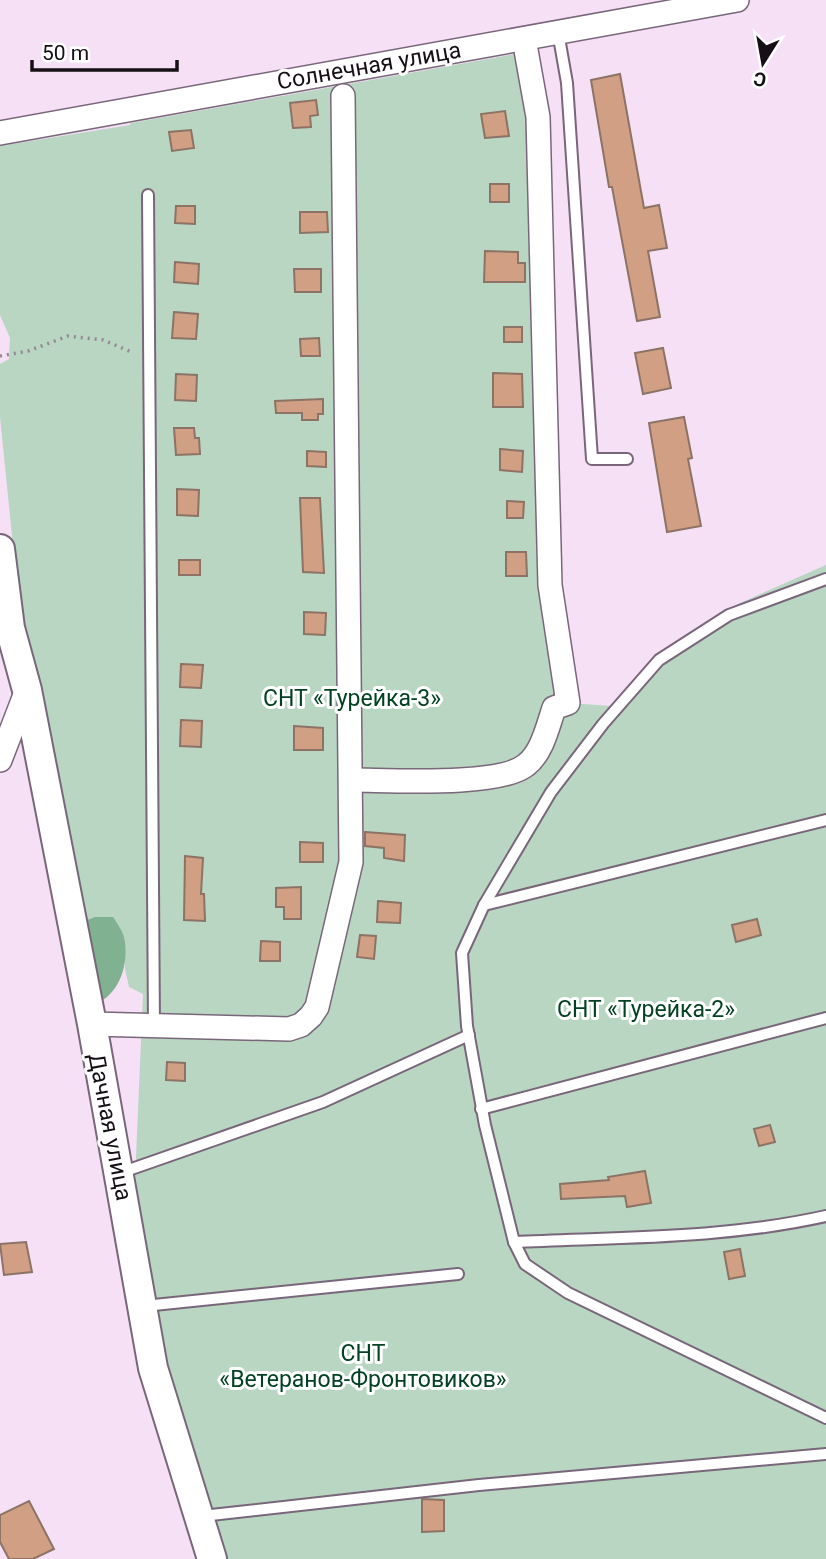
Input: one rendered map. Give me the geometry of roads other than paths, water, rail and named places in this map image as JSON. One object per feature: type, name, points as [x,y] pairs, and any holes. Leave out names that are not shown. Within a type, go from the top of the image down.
[{"type":"street","name":"Солнечная улица","points":[[0,133],[737,0]]},
{"type":"street","points":[[351,780],[480,780],[513,774],[528,764],[539,748],[554,708],[568,703],[550,585],[538,117],[524,38]]},
{"type":"street","points":[[92,1024],[289,1029],[301,1025],[311,1016],[321,995],[351,862],[343,96]]},
{"type":"street","name":"Дачная улица","points":[[0,550],[10,628],[27,690],[92,1024],[153,1367],[212,1559]]},
{"type":"street","points":[[0,760],[27,690]]},
{"type":"lane","points":[[558,32],[566,83],[592,458],[627,459]]},
{"type":"lane","points":[[148,195],[154,1025]]},
{"type":"lane","points":[[826,579],[729,615],[659,660],[603,724],[551,792],[484,905],[462,953],[469,1035],[481,1109],[514,1242],[525,1264],[568,1293],[826,1418]]},
{"type":"lane","points":[[484,905],[826,820]]},
{"type":"lane","points":[[481,1109],[826,1018]]},
{"type":"lane","points":[[121,1182],[120,1173],[323,1102],[469,1035]]},
{"type":"lane","points":[[514,1242],[663,1237],[780,1226],[826,1216]]},
{"type":"lane","points":[[141,1306],[458,1274]]},
{"type":"lane","points":[[199,1517],[479,1485],[826,1454]]},
{"type":"park label","name":"СНТ «Турейка-3»","points":[[352,698]]},
{"type":"park label","name":"СНТ «Турейка-2»","points":[[646,1009]]},
{"type":"park label","name":"СНТ «Ветеранов-Фронтовиков»","points":[[363,1366]]}]
